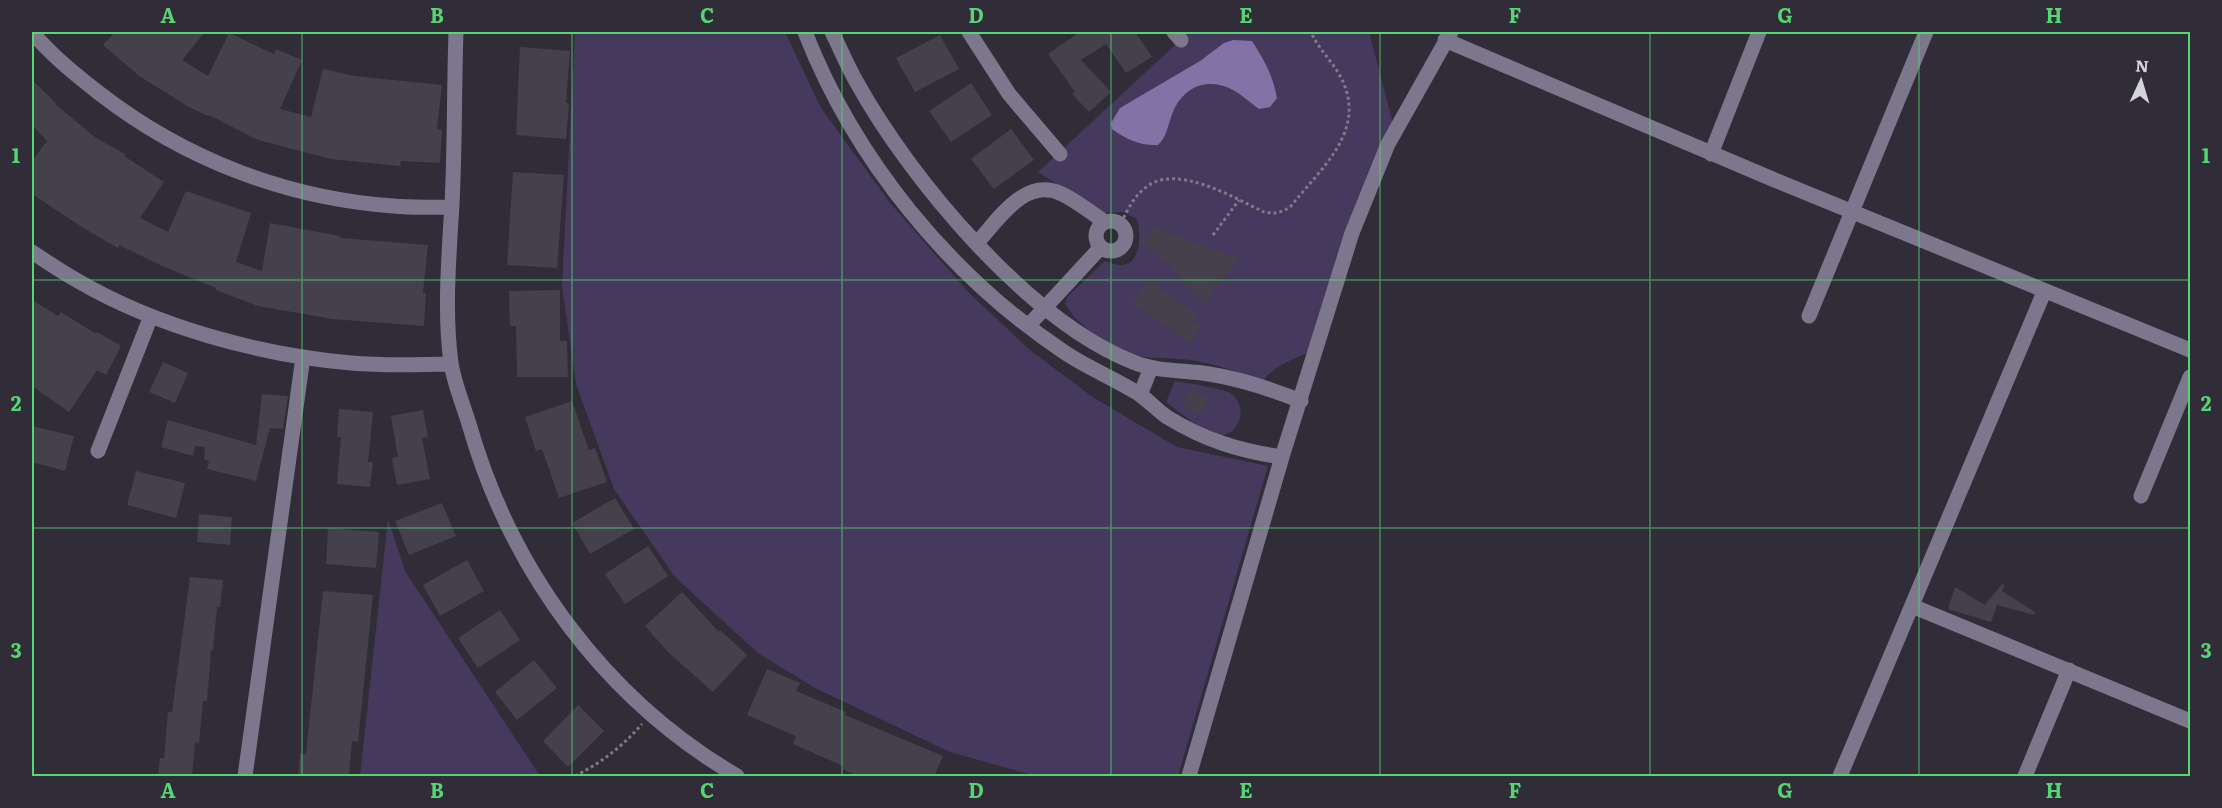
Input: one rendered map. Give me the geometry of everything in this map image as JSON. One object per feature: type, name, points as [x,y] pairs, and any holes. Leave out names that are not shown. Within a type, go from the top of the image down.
[{"type":"street","points":[[456,32],[456,102],[448,256],[452,364],[480,461],[502,519],[544,594],[604,669],[650,715],[717,771],[737,777]]},
{"type":"street","points":[[805,32],[814,56],[846,117],[884,176],[927,230],[975,281],[1028,326],[1101,375],[1140,395],[1164,415],[1191,432],[1251,453],[1282,457]]},
{"type":"street","points":[[832,32],[856,81],[893,140],[931,191],[977,243],[1045,308],[1089,342],[1133,362],[1151,368],[1212,374],[1272,390],[1301,401]]},
{"type":"street","points":[[969,32],[1009,94],[1060,154]]},
{"type":"street","points":[[1711,154],[1759,32]]},
{"type":"street","points":[[1809,316],[1926,32]]},
{"type":"street","points":[[35,35],[77,76],[123,112],[172,142],[225,168],[280,187],[336,200],[394,206],[452,207]]},
{"type":"street","points":[[1203,777],[1191,769],[1282,457],[1352,233],[1388,144],[1448,36],[1711,154],[2190,351]]},
{"type":"street","points":[[977,243],[1011,205],[1035,190],[1046,189],[1062,194],[1113,222],[1127,234],[1123,247],[1112,251],[1101,247],[1096,236],[1097,230],[1113,222]]},
{"type":"street","points":[[1028,326],[1101,247]]},
{"type":"street","points":[[32,252],[80,282],[151,316],[226,341],[303,357],[352,363],[402,366],[452,364]]},
{"type":"street","points":[[1840,777],[2044,291]]},
{"type":"street","points":[[98,451],[151,316]]},
{"type":"street","points":[[245,777],[303,357]]},
{"type":"street","points":[[1140,395],[1151,368]]},
{"type":"street","points":[[2141,496],[2190,377]]},
{"type":"street","points":[[1912,606],[2190,721]]},
{"type":"street","points":[[2025,777],[2069,670]]},
{"type":"path","points":[[1113,222],[1144,188],[1158,180],[1179,178],[1239,200],[1264,212],[1274,214],[1291,206],[1340,143],[1347,129],[1350,113],[1347,93],[1338,74],[1316,44],[1311,32]]},
{"type":"path","points":[[1213,235],[1239,200]]},
{"type":"path","points":[[575,777],[629,739],[650,715]]},
{"type":"shaded area","points":[[575,32],[785,32],[821,108],[891,204],[970,294],[1031,351],[1094,398],[1177,447],[1268,466],[1178,776],[1036,776],[950,752],[815,688],[758,653],[675,577],[614,489],[576,384],[562,286]]},
{"type":"shaded area","points":[[1189,32],[1369,32],[1394,127],[1307,353],[1277,368],[1262,382],[1200,362],[1145,357],[1122,351],[1084,326],[1065,303],[1068,296],[1105,261],[1119,265],[1132,261],[1136,255],[1139,240],[1137,219],[1123,212],[1103,213],[1038,172]]},
{"type":"shaded area","points":[[1233,40],[1252,41],[1264,61],[1277,98],[1270,107],[1259,109],[1233,90],[1215,84],[1206,84],[1190,90],[1178,103],[1158,145],[1134,141],[1112,129],[1111,123],[1120,108],[1200,61],[1224,43]]},
{"type":"shaded area","points":[[1175,381],[1230,393],[1239,404],[1238,424],[1228,433],[1221,435],[1208,432],[1193,422],[1166,402]]},
{"type":"shaded area","points":[[388,519],[405,571],[540,776],[360,776]]},
{"type":"building","points":[[115,32],[205,32],[182,60],[208,76],[229,33],[274,54],[276,49],[302,60],[280,109],[311,117],[323,69],[354,76],[442,85],[437,129],[442,130],[440,163],[401,161],[400,166],[331,159],[258,140],[189,107],[139,76],[103,45]]},
{"type":"building","points":[[1080,32],[1135,32],[1152,57],[1126,73],[1106,44],[1081,60],[1111,92],[1089,112],[1072,94],[1075,92],[1048,54]]},
{"type":"building","points":[[940,35],[959,69],[915,92],[896,58]]},
{"type":"building","points":[[520,47],[570,51],[566,139],[516,135]]},
{"type":"building","points":[[32,80],[55,104],[96,138],[125,154],[124,156],[164,182],[140,218],[168,232],[186,191],[251,213],[236,262],[262,271],[270,223],[340,236],[340,238],[428,245],[423,293],[426,293],[424,326],[332,319],[258,306],[216,290],[216,288],[119,245],[118,248],[85,229],[32,194],[32,161],[47,141],[32,125]]},
{"type":"building","points":[[971,83],[992,115],[951,142],[929,111]]},
{"type":"building","points":[[1011,129],[1034,160],[994,189],[971,159]]},
{"type":"building","points":[[513,172],[564,175],[557,268],[507,265]]},
{"type":"building","points":[[1154,227],[1240,259],[1212,291],[1215,292],[1204,306],[1167,262],[1140,242]]},
{"type":"building","points":[[1149,280],[1197,315],[1193,320],[1202,326],[1191,343],[1131,303]]},
{"type":"building","points":[[560,290],[560,341],[567,341],[568,377],[517,377],[516,326],[510,326],[509,291]]},
{"type":"building","points":[[32,300],[58,316],[61,312],[96,334],[97,332],[121,346],[106,375],[97,370],[69,412],[32,386]]},
{"type":"building","points":[[163,362],[188,373],[175,403],[149,392]]},
{"type":"building","points":[[1190,389],[1209,398],[1202,414],[1182,406]]},
{"type":"building","points":[[262,394],[288,396],[283,429],[270,428],[256,481],[207,469],[209,461],[204,459],[205,447],[195,446],[193,456],[161,447],[168,420],[256,445]]},
{"type":"building","points":[[572,401],[589,450],[595,448],[607,482],[559,498],[542,449],[536,451],[525,417]]},
{"type":"building","points":[[339,409],[373,412],[368,462],[373,462],[370,487],[337,484],[341,437],[337,437]]},
{"type":"building","points":[[423,410],[428,437],[422,438],[430,479],[397,485],[392,458],[398,457],[391,416]]},
{"type":"building","points":[[32,426],[74,436],[65,471],[32,462]]},
{"type":"building","points":[[136,471],[185,483],[176,518],[127,505]]},
{"type":"building","points":[[615,498],[634,529],[590,554],[572,523]]},
{"type":"building","points":[[442,503],[456,536],[409,555],[395,521]]},
{"type":"building","points":[[199,514],[232,517],[230,545],[197,542]]},
{"type":"building","points":[[328,528],[379,532],[376,568],[326,564]]},
{"type":"building","points":[[648,546],[668,576],[625,604],[605,574]]},
{"type":"building","points":[[467,560],[484,591],[440,616],[423,585]]},
{"type":"building","points":[[190,577],[223,580],[220,607],[217,607],[213,650],[211,650],[207,701],[203,701],[199,743],[195,742],[192,777],[158,777],[160,758],[164,758],[168,712],[172,712]]},
{"type":"building","points":[[2002,584],[2005,585],[2002,591],[2035,612],[2034,615],[1997,605],[1991,622],[1948,609],[1955,587],[1985,605]]},
{"type":"building","points":[[323,591],[373,595],[358,742],[352,741],[349,777],[298,777],[300,754],[306,754]]},
{"type":"building","points":[[682,592],[719,632],[720,630],[747,655],[713,692],[669,653],[645,626]]},
{"type":"building","points":[[500,610],[520,640],[478,668],[458,638]]},
{"type":"building","points":[[534,660],[557,688],[517,720],[495,692]]},
{"type":"building","points":[[767,669],[800,683],[796,691],[846,712],[845,715],[943,756],[934,777],[860,777],[842,769],[843,766],[793,744],[796,736],[747,715]]},
{"type":"building","points":[[578,705],[604,731],[568,767],[543,741]]}]
